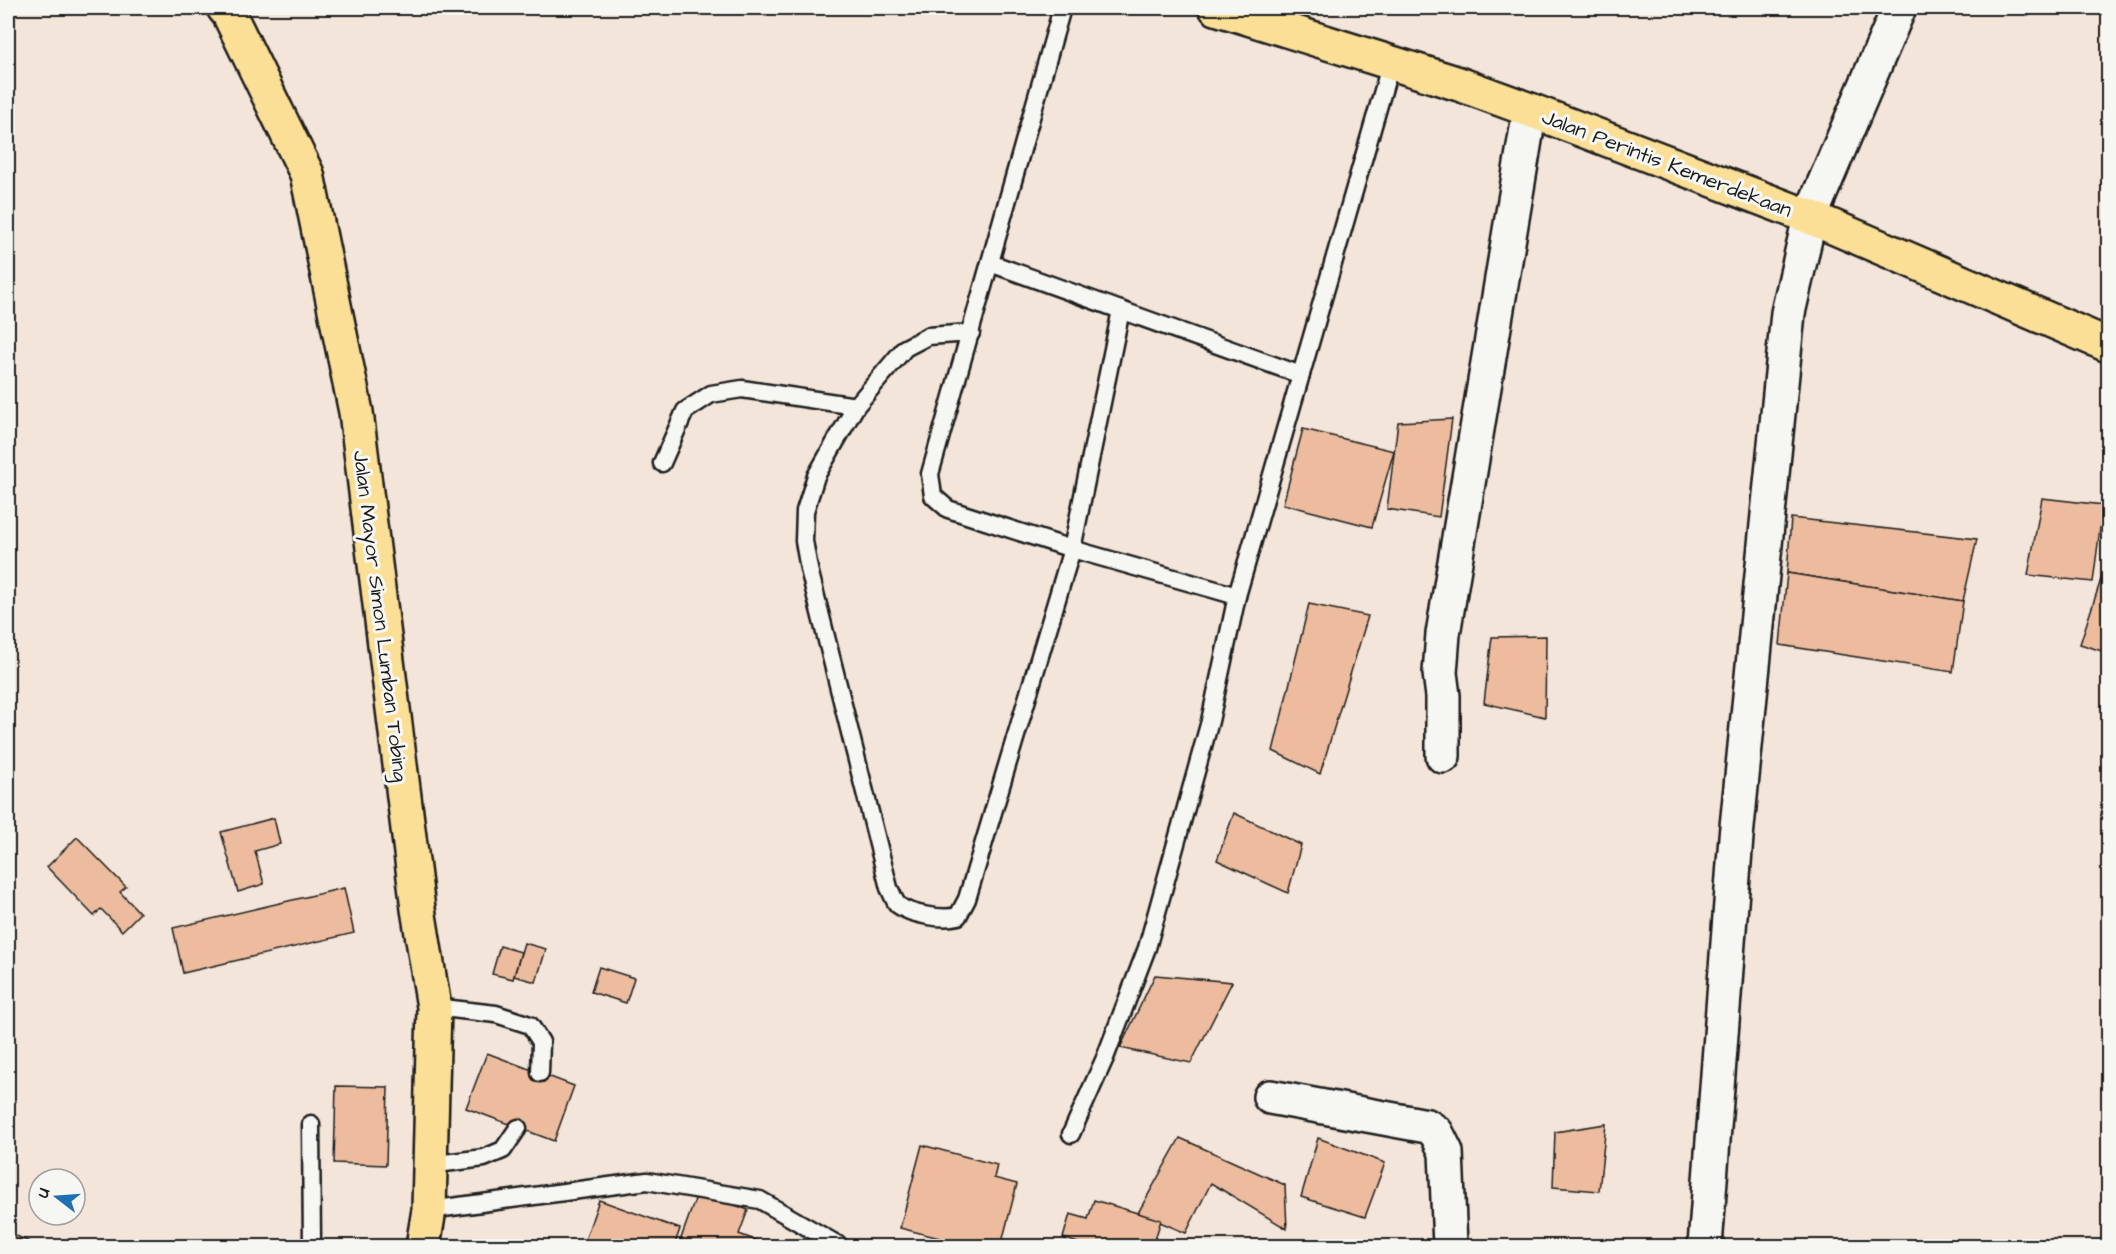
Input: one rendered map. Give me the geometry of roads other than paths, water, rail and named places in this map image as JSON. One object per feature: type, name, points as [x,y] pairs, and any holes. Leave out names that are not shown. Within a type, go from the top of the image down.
[{"type":"main road","name":"Jalan Mayor Simon Lumban Tobing","points":[[224,8],[307,174],[356,412],[418,909],[434,1007],[429,1210],[423,1246]]},
{"type":"main road","name":"Jalan Perintis Kemerdekaan","points":[[1216,8],[1459,84],[1530,110],[1810,217],[2109,345]]},
{"type":"street","points":[[1705,1246],[1736,837],[1788,313],[1810,217],[1899,8]]},
{"type":"street","points":[[1443,756],[1443,696],[1440,673],[1443,634],[1530,110]]},
{"type":"street","points":[[1270,1097],[1427,1126],[1436,1132],[1446,1152],[1450,1246]]},
{"type":"lane","points":[[1062,8],[930,474],[933,496],[948,509],[1072,549],[1238,596]]},
{"type":"lane","points":[[1071,1134],[1105,1058],[1147,948],[1210,721],[1238,596],[1391,63]]},
{"type":"lane","points":[[990,263],[1301,375]]},
{"type":"lane","points":[[971,333],[928,336],[905,348],[856,406],[816,476],[805,512],[804,542],[809,569],[889,888],[896,904],[909,911],[946,919],[958,916],[967,899],[1072,549],[1121,310]]},
{"type":"lane","points":[[662,463],[685,411],[711,394],[742,389],[856,406]]},
{"type":"lane","points":[[434,1007],[496,1014],[530,1025],[541,1042],[540,1073]]},
{"type":"lane","points":[[311,1124],[312,1246]]},
{"type":"lane","points":[[429,1165],[484,1158],[503,1150],[518,1128]]},
{"type":"lane","points":[[429,1210],[647,1180],[760,1200],[840,1246]]}]
